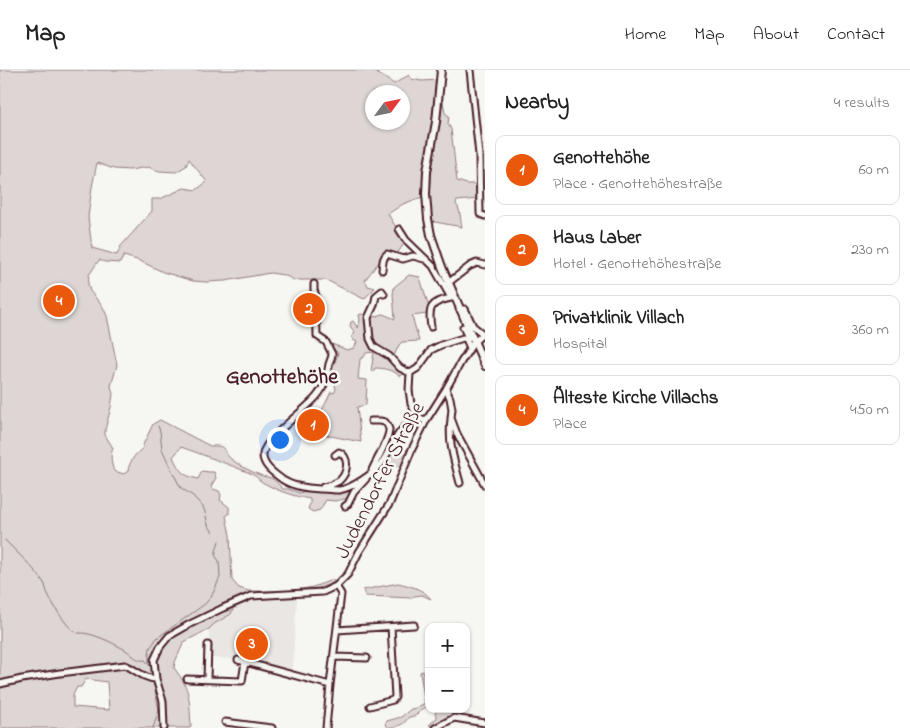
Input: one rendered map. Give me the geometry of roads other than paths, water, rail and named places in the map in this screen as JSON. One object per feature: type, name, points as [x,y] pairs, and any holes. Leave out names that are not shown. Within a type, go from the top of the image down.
[{"type":"main road","points":[[441,70],[436,122],[427,171],[428,219],[436,252],[452,298],[459,309],[472,345],[485,366]]},
{"type":"street","points":[[470,70],[482,155],[480,214],[485,216]]},
{"type":"street","points":[[399,229],[406,240],[433,266],[452,298],[439,301],[434,305],[429,315],[431,327]]},
{"type":"street","points":[[382,270],[383,259],[387,254],[403,259],[417,256],[426,260]]},
{"type":"street","points":[[448,283],[470,266],[477,264],[485,265]]},
{"type":"street","points":[[314,284],[317,336],[326,342],[332,354],[327,377],[317,397],[268,443],[263,457],[267,466],[286,482],[318,489],[341,490],[370,474],[382,450],[389,428],[385,422],[371,421]]},
{"type":"street","points":[[384,294],[382,291],[376,296],[369,314],[371,342],[374,347],[389,356],[400,368],[410,373]]},
{"type":"street","points":[[459,309],[465,308],[473,326],[484,334]]},
{"type":"street","points":[[463,327],[468,338],[467,340]]},
{"type":"street","name":"Judendorfer Straße","points":[[164,728],[163,701],[153,679],[154,660],[160,647],[169,636],[190,624],[251,596],[323,592],[336,586],[348,574],[359,552],[390,503],[412,449],[427,419],[472,345],[484,334]]},
{"type":"street","points":[[410,373],[418,368],[431,350],[441,345],[463,338],[472,345]]},
{"type":"street","points":[[410,373],[409,390],[411,404],[419,419]]},
{"type":"street","points":[[446,389],[452,409],[450,448],[460,483]]},
{"type":"street","points":[[452,418],[457,434],[485,485]]},
{"type":"street","points":[[345,506],[354,492],[380,465],[401,430],[419,419],[427,419]]},
{"type":"street","points":[[318,489],[335,483],[344,474],[346,466],[345,456],[339,452],[335,455]]},
{"type":"street","points":[[326,728],[341,594],[336,586]]},
{"type":"street","points":[[337,630],[414,625]]},
{"type":"street","points":[[370,706],[393,700],[395,697],[391,627]]},
{"type":"street","points":[[207,680],[208,645]]},
{"type":"street","points":[[334,656],[367,658]]},
{"type":"street","points":[[238,660],[330,685]]},
{"type":"street","points":[[187,679],[242,680],[245,662]]},
{"type":"street","points":[[0,684],[60,673],[125,665],[153,679]]},
{"type":"street","points":[[435,728],[454,718],[485,723]]},
{"type":"street","points":[[226,722],[272,728]]},
{"type":"waterway","points":[[158,426],[162,449],[173,473],[181,488],[193,496],[203,507],[208,525],[213,532]]},
{"type":"waterway","points":[[5,540],[40,577],[56,609],[67,625],[75,632]]},
{"type":"waterway","points":[[149,665],[150,648],[157,638],[205,604],[211,597],[220,577],[219,561],[215,555],[219,541]]},
{"type":"waterway","points":[[78,633],[102,638],[137,658],[145,660],[151,667],[152,677]]},
{"type":"waterway","points":[[153,681],[159,710],[153,728]]},
{"type":"place","name":"Älteste Kirche Villachs","points":[[59,301]]},
{"type":"place","name":"Haus Laber","points":[[309,309]]},
{"type":"place","name":"Genottehöhe","points":[[313,425]]},
{"type":"place","name":"Privatklinik Villach","points":[[252,644]]},
{"type":"district","name":"Genottehöhe","points":[[282,375]]}]
